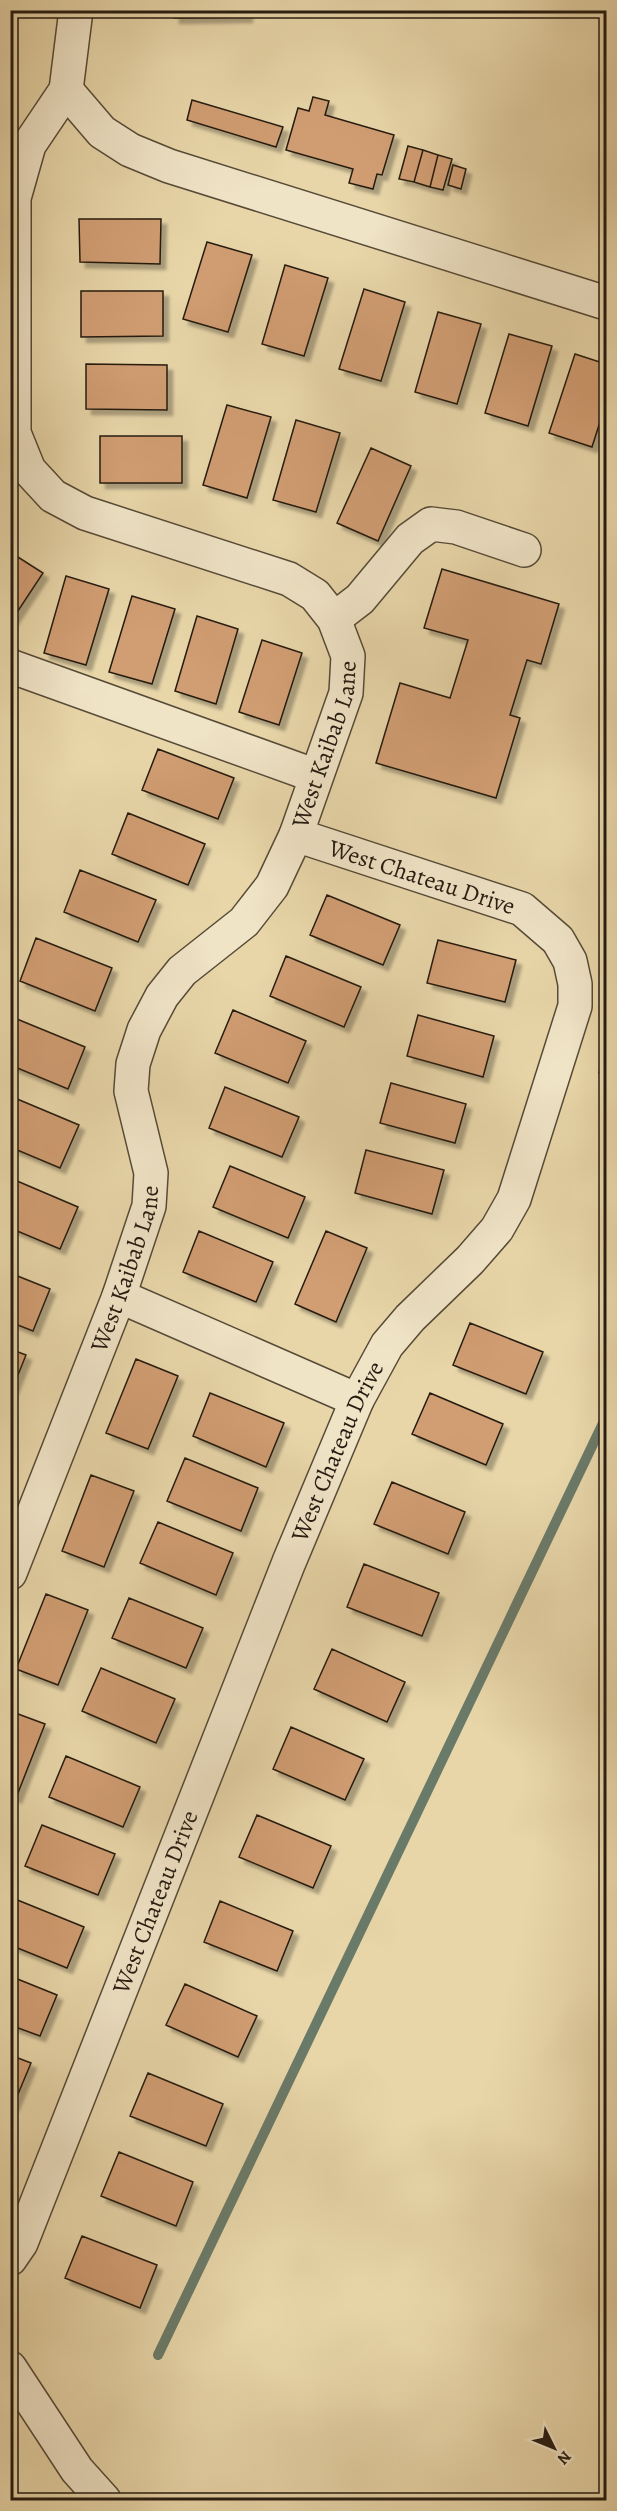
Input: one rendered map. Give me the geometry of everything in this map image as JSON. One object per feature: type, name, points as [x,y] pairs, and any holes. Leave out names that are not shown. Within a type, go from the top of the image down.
[{"type":"street","name":"West Kaibab Lane","points":[[10,1573],[119,1296],[149,1206],[151,1173],[130,1091],[133,1064],[144,1030],[162,996],[182,971],[244,922],[273,886],[296,835],[346,693],[348,656],[334,619],[315,595],[289,579],[85,513],[53,496],[29,470],[14,433],[14,198],[29,145],[66,90],[76,10]]},
{"type":"street","points":[[66,90],[102,132],[130,150],[169,166],[606,303]]},
{"type":"street","points":[[334,619],[360,599],[410,538],[431,524],[456,527],[524,549]]},
{"type":"street","points":[[10,666],[316,776]]},
{"type":"street","name":"West Chateau Drive","points":[[10,2259],[21,2243],[285,1573],[357,1400],[387,1345],[410,1318],[470,1260],[497,1229],[514,1199],[575,1006],[575,984],[570,961],[558,940],[522,909],[296,835]]},
{"type":"street","points":[[119,1296],[357,1400]]},
{"type":"street","points":[[10,2368],[77,2470],[104,2500]]},
{"type":"building","points":[[174,10],[247,10],[247,17],[174,18]]},
{"type":"building","points":[[599,10],[606,10],[606,56],[603,56]]},
{"type":"building","points":[[313,97],[329,101],[325,115],[394,135],[382,175],[377,174],[373,189],[349,183],[353,169],[286,150],[298,108],[309,111]]},
{"type":"building","points":[[192,100],[283,127],[276,147],[187,120]]},
{"type":"building","points":[[408,146],[423,150],[414,182],[399,179]]},
{"type":"building","points":[[423,150],[438,155],[430,187],[414,182]]},
{"type":"building","points":[[438,155],[452,159],[443,190],[430,187]]},
{"type":"building","points":[[453,165],[466,169],[461,189],[448,185]]},
{"type":"building","points":[[79,219],[161,219],[160,264],[80,262]]},
{"type":"building","points":[[207,242],[252,255],[228,332],[183,319]]},
{"type":"building","points":[[285,265],[328,278],[304,356],[262,344]]},
{"type":"building","points":[[364,289],[405,302],[381,381],[339,369]]},
{"type":"building","points":[[81,291],[163,291],[163,336],[81,337]]},
{"type":"building","points":[[438,312],[481,324],[457,404],[415,392]]},
{"type":"building","points":[[509,334],[552,346],[528,426],[485,413]]},
{"type":"building","points":[[575,354],[606,364],[606,403],[592,447],[549,433]]},
{"type":"building","points":[[86,364],[167,365],[167,410],[86,409]]},
{"type":"building","points":[[227,405],[271,417],[247,498],[203,485]]},
{"type":"building","points":[[296,420],[340,433],[316,512],[273,500]]},
{"type":"building","points":[[100,436],[182,436],[182,483],[100,483]]},
{"type":"building","points":[[371,448],[411,466],[378,541],[337,523]]},
{"type":"building","points":[[10,552],[43,573],[10,623]]},
{"type":"building","points":[[442,569],[559,604],[541,664],[527,660],[510,715],[520,718],[496,798],[376,763],[400,683],[450,698],[468,640],[424,628]]},
{"type":"building","points":[[66,576],[109,589],[86,665],[44,653]]},
{"type":"building","points":[[132,596],[175,609],[152,684],[109,672]]},
{"type":"building","points":[[197,616],[238,629],[216,704],[175,691]]},
{"type":"building","points":[[262,640],[302,653],[279,725],[239,712]]},
{"type":"building","points":[[158,749],[234,778],[218,819],[142,790]]},
{"type":"building","points":[[128,813],[205,844],[188,885],[112,854]]},
{"type":"building","points":[[80,870],[156,900],[138,942],[64,912]]},
{"type":"building","points":[[327,895],[400,925],[383,965],[310,935]]},
{"type":"building","points":[[36,938],[112,968],[95,1011],[20,981]]},
{"type":"building","points":[[438,940],[516,960],[505,1002],[427,983]]},
{"type":"building","points":[[286,956],[361,987],[344,1027],[270,996]]},
{"type":"building","points":[[233,1010],[306,1041],[288,1083],[215,1053]]},
{"type":"building","points":[[418,1015],[494,1036],[483,1077],[407,1056]]},
{"type":"building","points":[[12,1017],[85,1047],[68,1089],[10,1065]]},
{"type":"building","points":[[606,1050],[606,1075],[599,1073]]},
{"type":"building","points":[[391,1083],[466,1104],[455,1143],[380,1123]]},
{"type":"building","points":[[225,1087],[299,1117],[282,1157],[209,1128]]},
{"type":"building","points":[[10,1096],[79,1125],[60,1168],[10,1147]]},
{"type":"building","points":[[366,1150],[444,1170],[432,1214],[355,1193]]},
{"type":"building","points":[[230,1166],[305,1197],[288,1238],[213,1207]]},
{"type":"building","points":[[10,1178],[78,1207],[60,1249],[10,1228]]},
{"type":"building","points":[[199,1231],[273,1262],[256,1302],[183,1272]]},
{"type":"building","points":[[326,1231],[367,1248],[336,1322],[295,1304]]},
{"type":"building","points":[[10,1273],[50,1289],[33,1331],[10,1322]]},
{"type":"building","points":[[470,1323],[543,1352],[526,1394],[453,1365]]},
{"type":"building","points":[[10,1349],[26,1355],[10,1395]]},
{"type":"building","points":[[136,1359],[178,1376],[148,1449],[106,1433]]},
{"type":"building","points":[[210,1393],[284,1423],[266,1467],[193,1436]]},
{"type":"building","points":[[430,1393],[503,1424],[486,1465],[412,1434]]},
{"type":"building","points":[[185,1458],[258,1488],[241,1531],[167,1501]]},
{"type":"building","points":[[91,1475],[134,1491],[104,1567],[62,1551]]},
{"type":"building","points":[[392,1482],[465,1512],[448,1554],[374,1524]]},
{"type":"building","points":[[158,1522],[233,1553],[216,1595],[140,1563]]},
{"type":"building","points":[[364,1564],[439,1593],[422,1636],[347,1607]]},
{"type":"building","points":[[46,1594],[88,1610],[58,1685],[16,1669]]},
{"type":"building","points":[[129,1598],[203,1628],[186,1668],[112,1638]]},
{"type":"building","points":[[332,1649],[405,1682],[387,1722],[314,1689]]},
{"type":"building","points":[[101,1668],[175,1699],[156,1743],[82,1711]]},
{"type":"building","points":[[10,1711],[45,1724],[16,1798],[10,1795]]},
{"type":"building","points":[[291,1727],[364,1759],[345,1800],[273,1769]]},
{"type":"building","points":[[66,1756],[140,1787],[123,1827],[49,1797]]},
{"type":"building","points":[[257,1815],[331,1846],[313,1888],[239,1857]]},
{"type":"building","points":[[42,1825],[115,1854],[98,1895],[25,1866]]},
{"type":"building","points":[[10,1897],[84,1927],[67,1968],[10,1945]]},
{"type":"building","points":[[220,1901],[293,1931],[277,1971],[204,1942]]},
{"type":"building","points":[[10,1976],[57,1995],[40,2036],[10,2025]]},
{"type":"building","points":[[185,1984],[257,2016],[238,2057],[166,2025]]},
{"type":"building","points":[[10,2055],[31,2063],[13,2106],[10,2105]]},
{"type":"building","points":[[148,2073],[223,2104],[206,2146],[130,2116]]},
{"type":"building","points":[[119,2152],[193,2182],[176,2226],[101,2196]]},
{"type":"building","points":[[82,2236],[157,2265],[140,2308],[65,2278]]},
{"type":"waterway","points":[[158,2355],[606,1417]]}]
